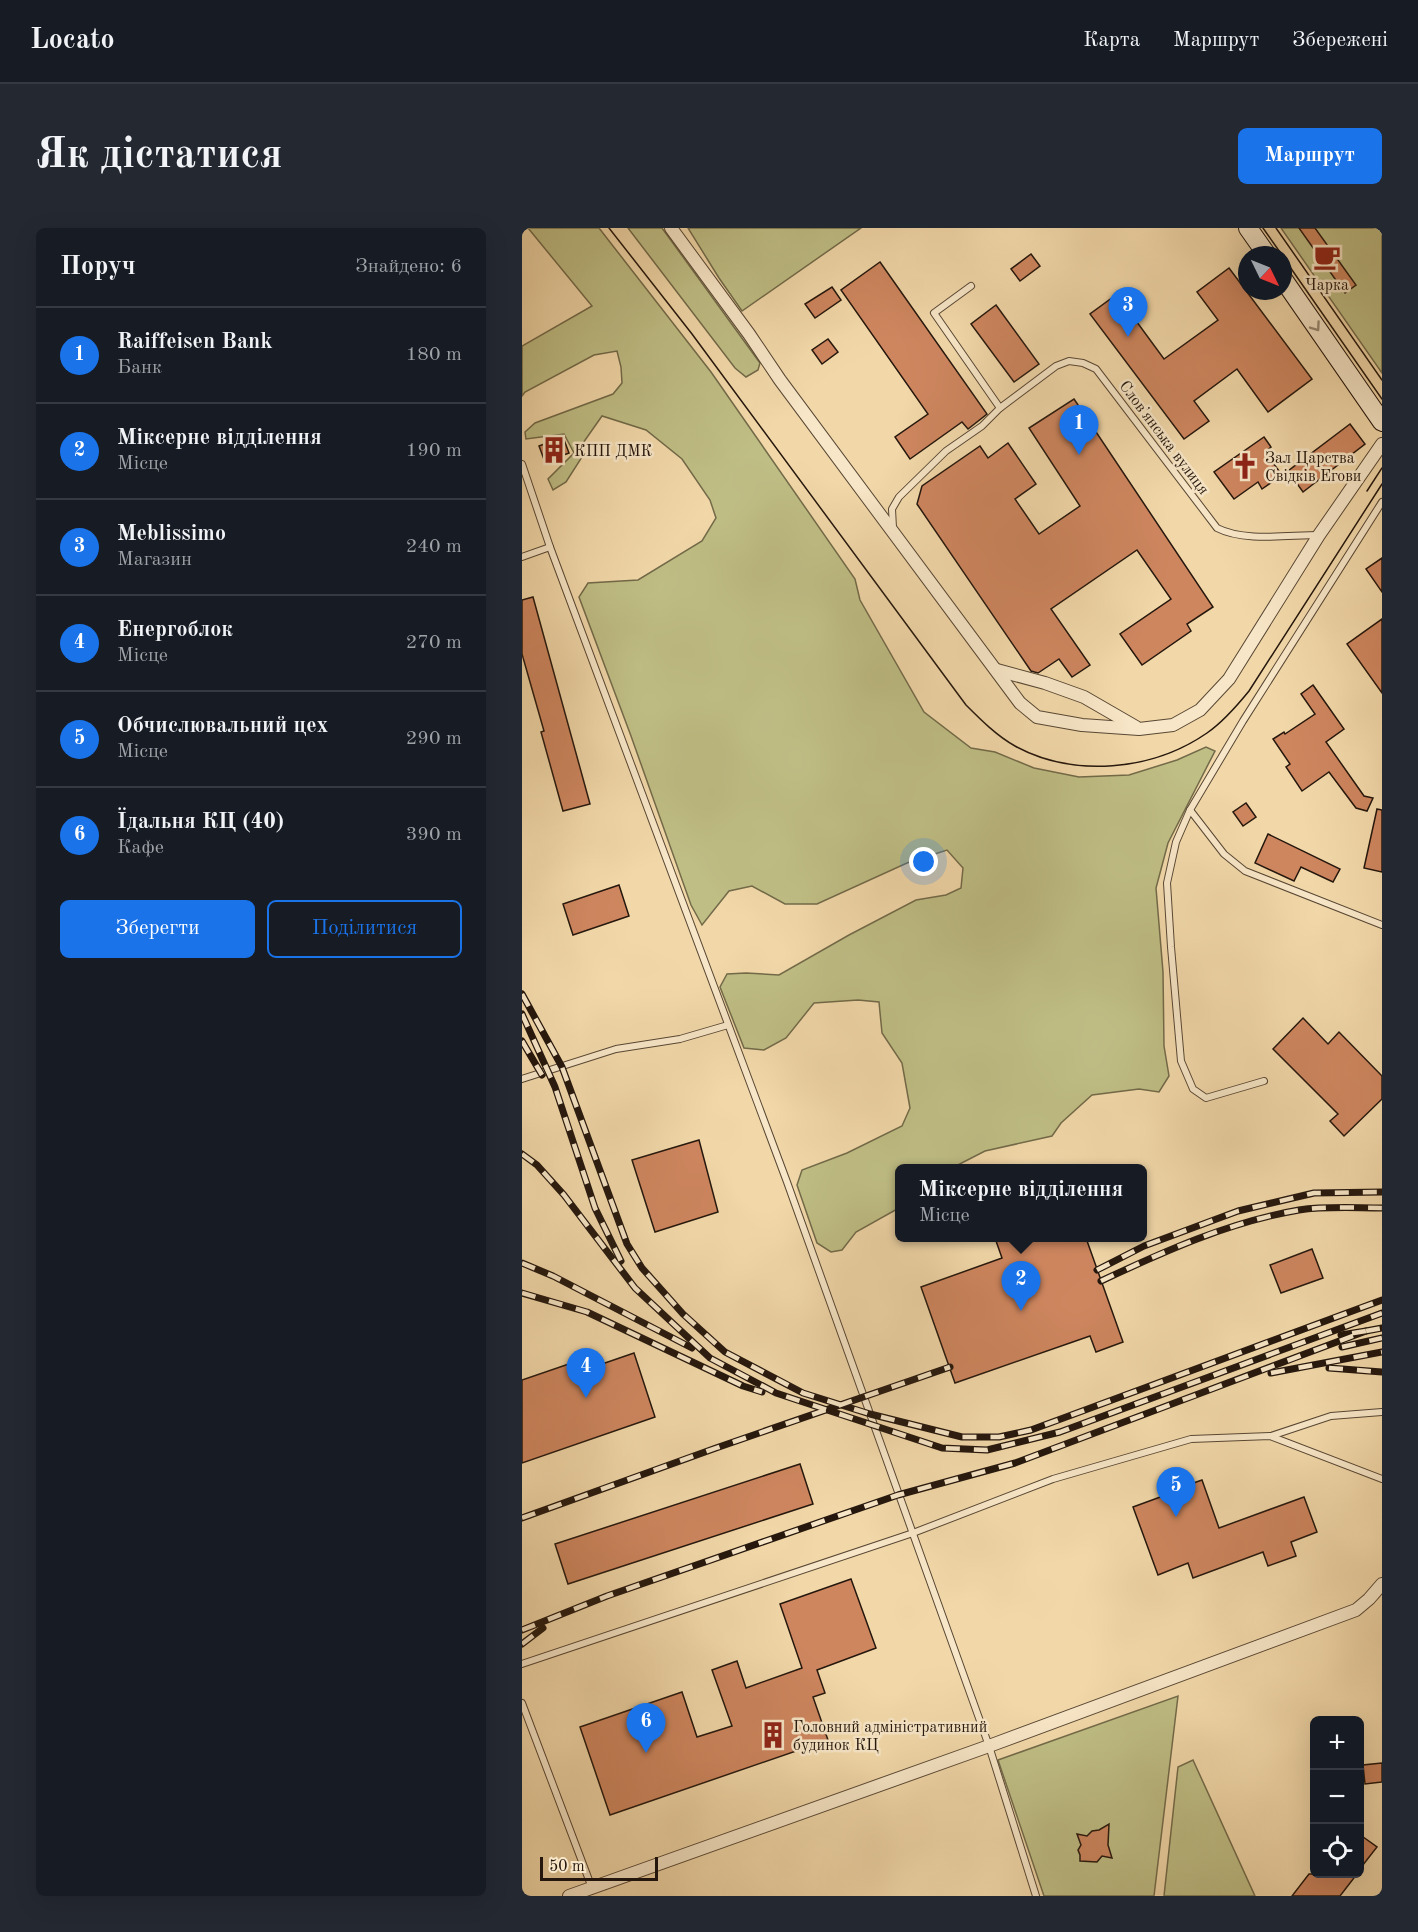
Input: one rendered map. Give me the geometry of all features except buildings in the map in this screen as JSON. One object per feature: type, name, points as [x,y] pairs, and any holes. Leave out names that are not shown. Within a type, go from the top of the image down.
[{"type":"main road","points":[[1248,228],[1261,246]]},
{"type":"main road","points":[[1292,292],[1382,422]]},
{"type":"street","points":[[671,228],[780,380],[1020,703],[1037,717],[1082,725],[1140,729],[1173,725],[1200,710],[1229,679],[1319,535],[1382,444]]},
{"type":"street","points":[[997,670],[1084,698],[1140,729]]},
{"type":"street","points":[[569,1896],[989,1746],[1356,1610],[1382,1584]]},
{"type":"lane","points":[[971,286],[934,313],[1000,408]]},
{"type":"lane","name":"Словʼянська вулиця","points":[[893,532],[892,509],[898,497],[946,451],[982,426],[1000,408],[1056,366],[1069,361],[1083,363],[1096,369],[1217,528],[1228,533],[1247,536],[1319,535]]},
{"type":"lane","points":[[522,464],[550,547],[728,1025],[913,1533],[989,1746],[1036,1896]]},
{"type":"lane","points":[[1264,1081],[1206,1098],[1193,1089],[1181,1061],[1167,883],[1176,842],[1190,810],[1243,721],[1382,502]]},
{"type":"lane","points":[[522,557],[550,547]]},
{"type":"lane","points":[[1190,810],[1224,854],[1245,871],[1382,925]]},
{"type":"lane","points":[[522,1079],[616,1049],[680,1039],[728,1025]]},
{"type":"lane","points":[[522,1664],[913,1533],[1053,1479],[1191,1439],[1270,1436],[1331,1416],[1382,1412]]},
{"type":"lane","points":[[1270,1436],[1382,1479]]},
{"type":"lane","points":[[522,1704],[592,1887]]},
{"type":"shaded area","points":[[528,228],[599,228],[711,372],[855,579],[860,600],[924,712],[971,748],[995,752],[1034,768],[1079,777],[1129,775],[1177,760],[1206,747],[1215,751],[1168,843],[1156,888],[1163,972],[1164,1046],[1169,1076],[1159,1092],[1139,1089],[1092,1095],[1061,1123],[1052,1136],[985,1151],[960,1164],[895,1164],[895,1210],[856,1232],[842,1250],[831,1252],[817,1243],[797,1185],[802,1170],[847,1153],[902,1126],[910,1108],[902,1063],[882,1033],[879,1002],[858,1000],[814,1003],[786,1038],[764,1050],[744,1048],[720,987],[727,974],[779,975],[916,900],[946,895],[961,888],[963,868],[947,850],[907,863],[817,904],[785,904],[752,886],[729,891],[702,925],[691,905],[579,597],[588,583],[638,580],[702,541],[716,518],[710,500],[682,459],[646,430],[602,416],[583,443],[582,457],[566,482],[553,490],[548,479],[574,453],[564,434],[526,439],[525,432],[535,423],[613,394],[622,383],[617,351],[594,355],[525,392],[522,396],[522,346],[592,306]]},
{"type":"shaded area","points":[[628,228],[662,228],[760,363],[758,370],[746,377],[735,368]]},
{"type":"shaded area","points":[[688,228],[861,228],[742,311]]},
{"type":"shaded area","points":[[1281,228],[1382,228],[1382,373]]},
{"type":"shaded area","points":[[1178,1696],[1154,1896],[1044,1896],[998,1760]]},
{"type":"shaded area","points":[[1193,1760],[1255,1896],[1164,1896],[1178,1767]]},
{"type":"tram line","points":[[609,228],[692,334],[966,705],[1002,737],[1015,746],[1038,756],[1062,763],[1087,766],[1112,766],[1138,762],[1162,756],[1185,746],[1213,729],[1249,691],[1382,484]]},
{"type":"tram line","points":[[1263,228],[1276,246]]},
{"type":"tram line","points":[[1276,228],[1382,380]]},
{"type":"tram line","points":[[1292,270],[1382,399]]},
{"type":"tram line","points":[[1367,491],[1382,468]]},
{"type":"railway","points":[[522,994],[562,1067],[627,1244],[642,1268],[683,1314],[725,1352],[803,1393],[870,1414],[962,1437],[999,1437],[1031,1430],[1382,1300]]},
{"type":"railway","points":[[522,1014],[555,1087],[595,1208],[621,1261]]},
{"type":"railway","points":[[522,1041],[542,1075]]},
{"type":"railway","points":[[522,1154],[537,1165],[564,1195],[635,1288],[710,1358],[776,1393],[942,1448],[987,1450],[1060,1432],[1382,1313]]},
{"type":"railway","points":[[1097,1270],[1144,1246],[1238,1211],[1314,1193],[1382,1192]]},
{"type":"railway","points":[[1101,1281],[1198,1239],[1273,1215],[1320,1208],[1382,1208]]},
{"type":"railway","points":[[522,1263],[553,1276],[692,1348]]},
{"type":"railway","points":[[522,1293],[587,1312],[743,1386],[762,1392]]},
{"type":"railway","points":[[1366,1331],[1382,1328]]},
{"type":"railway","points":[[522,1630],[607,1596],[898,1495],[1015,1463],[1366,1331],[1341,1335]]},
{"type":"railway","points":[[1342,1347],[1382,1338]]},
{"type":"railway","points":[[1271,1373],[1382,1352]]},
{"type":"railway","points":[[522,1518],[950,1367]]},
{"type":"railway","points":[[1329,1368],[1382,1372]]},
{"type":"railway","points":[[522,1644],[543,1628]]},
{"type":"place","name":"Чарка","points":[[1327,257]]},
{"type":"place","name":"Meblissimo","points":[[1128,337]]},
{"type":"place","name":"КПП ДМК","points":[[554,450]]},
{"type":"place","name":"Raiffeisen Bank","points":[[1079,455]]},
{"type":"place","name":"Зал Царства Свiдкiв Егови","points":[[1245,466]]},
{"type":"place","name":"Міксерне відділення","points":[[1021,1311]]},
{"type":"place","name":"Енергоблок","points":[[586,1398]]},
{"type":"place","name":"Обчислювальний цех","points":[[1176,1517]]},
{"type":"place","name":"Головний адміністративний будинок КЦ","points":[[773,1735]]},
{"type":"place","name":"Їдальня КЦ (40)","points":[[646,1753]]}]
